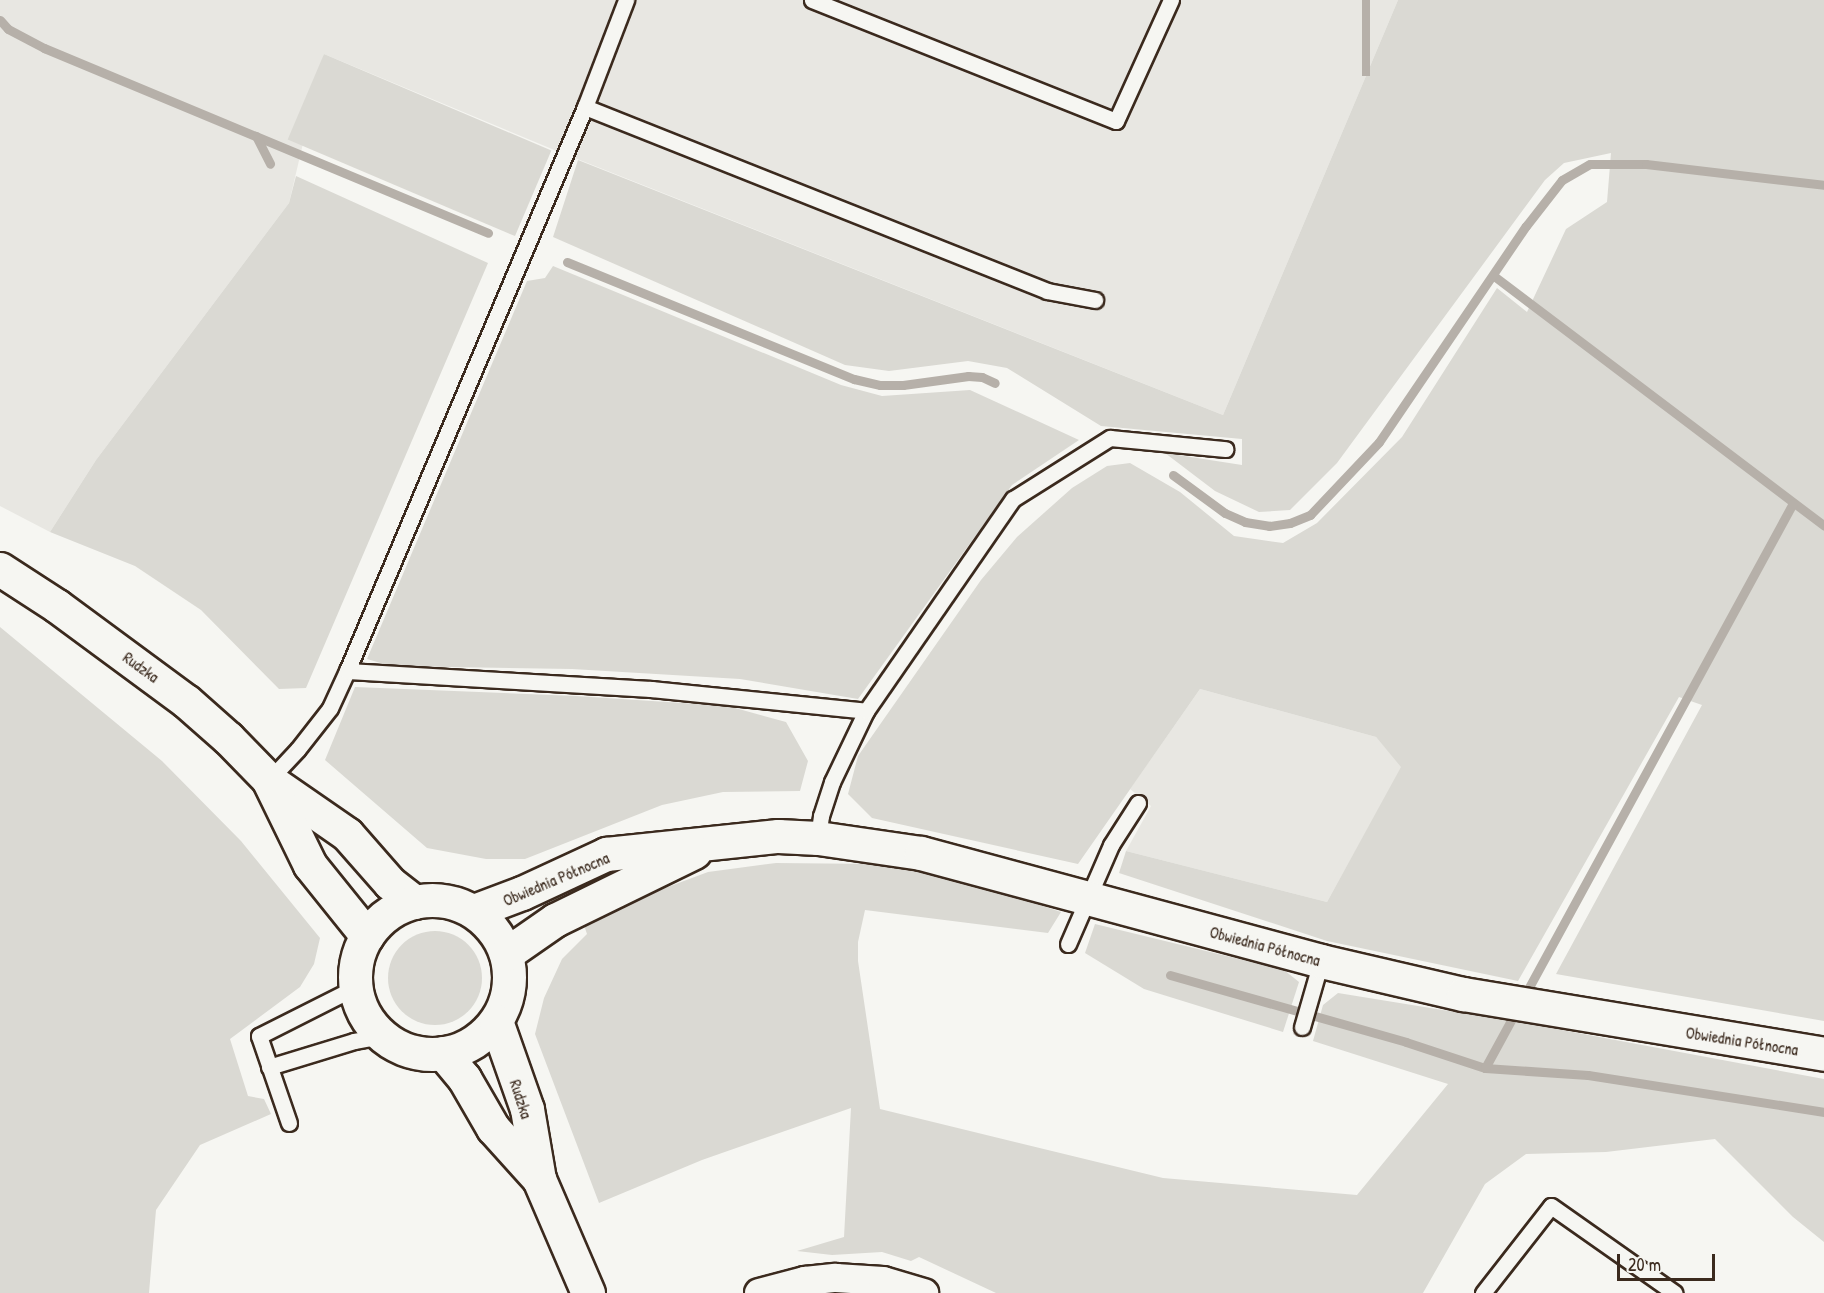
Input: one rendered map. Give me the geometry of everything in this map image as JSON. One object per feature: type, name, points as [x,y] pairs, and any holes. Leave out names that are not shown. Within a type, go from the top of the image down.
[{"type":"main road","name":"Rudzka","points":[[0,569],[57,606],[186,701],[228,738],[269,780],[347,834],[390,883],[414,902]]},
{"type":"main road","name":"Rudzka","points":[[269,780],[310,865],[367,936]]},
{"type":"main road","name":"Obwiednia Północna","points":[[474,911],[522,893],[606,854],[778,836],[818,838],[921,853],[1321,961],[1463,994],[1824,1054]]},
{"type":"main road","name":"Obwiednia Północna","points":[[506,954],[555,920],[710,844]]},
{"type":"main road","points":[[444,900],[474,911],[489,924],[506,954],[509,988],[504,1006],[496,1021],[473,1042],[443,1053],[411,1051],[383,1036],[360,1006],[356,987],[357,961],[367,936],[387,915],[414,902],[444,900]]},
{"type":"main road","name":"Rudzka","points":[[496,1021],[527,1109],[539,1179],[588,1293]]},
{"type":"main road","name":"Rudzka","points":[[443,1053],[464,1078],[493,1128],[539,1179]]},
{"type":"street","points":[[759,1293],[805,1281],[836,1278],[924,1293]]},
{"type":"lane","points":[[269,780],[298,749],[330,708],[347,671],[585,107],[627,0]]},
{"type":"lane","points":[[812,0],[1116,121],[1171,0]]},
{"type":"lane","points":[[585,107],[1047,291],[1095,300]]},
{"type":"lane","points":[[818,838],[821,816],[832,782],[866,711],[1013,500],[1110,438],[1225,449]]},
{"type":"lane","points":[[347,671],[651,689],[866,711]]},
{"type":"lane","points":[[1068,944],[1086,897],[1111,845],[1138,803]]},
{"type":"lane","points":[[1302,1027],[1321,961]]},
{"type":"lane","points":[[289,1123],[259,1036],[356,987]]},
{"type":"lane","points":[[269,1067],[354,1041],[383,1036]]},
{"type":"lane","points":[[1483,1293],[1551,1206],[1675,1293]]},
{"type":"shaded area","points":[[0,0],[1398,0],[1223,415],[552,149],[324,54],[289,203],[96,460],[50,532],[0,506]]},
{"type":"shaded area","points":[[1362,0],[1370,0],[1370,76],[1362,76]]},
{"type":"shaded area","points":[[1398,0],[1824,0],[1824,1021],[1556,974],[1702,705],[1679,697],[1518,981],[1327,941],[1119,873],[1126,851],[1327,902],[1401,767],[1376,737],[1200,689],[1078,864],[872,818],[848,794],[858,756],[981,580],[1017,537],[1072,488],[1107,466],[1130,463],[1180,492],[1234,536],[1283,543],[1317,523],[1402,437],[1497,288],[1527,312],[1566,229],[1607,202],[1611,153],[1564,163],[1545,180],[1337,463],[1290,510],[1259,512],[1215,491],[1165,453],[1242,465],[1242,439],[1101,426],[1007,368],[968,361],[889,371],[845,365],[553,237],[578,160],[1223,415]]},
{"type":"shaded area","points":[[324,54],[551,151],[515,236],[288,140]]},
{"type":"shaded area","points":[[296,176],[488,263],[306,688],[279,689],[201,610],[135,566],[50,532],[96,460],[289,203]]},
{"type":"shaded area","points":[[553,266],[841,385],[882,396],[970,390],[1079,440],[1012,485],[858,699],[740,679],[572,669],[391,666],[367,659],[527,281],[545,278]]},
{"type":"shaded area","points":[[0,627],[162,761],[241,841],[320,938],[314,964],[300,987],[230,1039],[248,1096],[264,1099],[271,1114],[200,1145],[156,1210],[149,1293],[0,1293]]},
{"type":"shaded area","points":[[355,687],[576,696],[728,706],[786,722],[808,761],[800,791],[723,792],[662,805],[525,859],[486,859],[427,848],[325,760]]},
{"type":"shaded area","points":[[1200,689],[1376,737],[1402,767],[1327,902],[1126,851],[1151,806],[1130,789]]},
{"type":"shaded area","points":[[776,863],[876,864],[967,881],[1061,912],[1048,933],[865,910],[858,942],[858,961],[880,1109],[1163,1178],[1357,1195],[1448,1084],[1313,1041],[1323,1005],[1338,993],[1535,1025],[1824,1079],[1824,1242],[1793,1217],[1715,1139],[1606,1152],[1526,1154],[1485,1184],[1423,1293],[996,1293],[919,1257],[911,1261],[882,1252],[832,1255],[797,1251],[844,1237],[851,1108],[702,1160],[599,1203],[535,1034],[544,998],[562,959],[587,934],[582,919],[708,872]]},
{"type":"shaded area","points":[[1095,924],[1284,970],[1299,982],[1283,1032],[1144,989],[1085,953]]},
{"type":"shaded area","points":[[435,931],[453,934],[468,945],[479,960],[482,978],[479,996],[468,1011],[453,1022],[435,1025],[417,1022],[402,1011],[391,996],[388,978],[391,960],[402,945],[417,934]]},
{"type":"waterway","points":[[0,20],[8,29],[44,48],[488,233]]},
{"type":"waterway","points":[[256,136],[270,164]]},
{"type":"waterway","points":[[1173,475],[1225,513],[1245,522],[1269,526],[1290,523],[1310,515],[1379,442],[1526,226],[1562,180],[1590,164],[1646,164],[1824,185]]},
{"type":"waterway","points":[[567,262],[854,379],[880,385],[903,385],[968,376],[982,377],[995,383]]},
{"type":"waterway","points":[[1494,276],[1824,526]]},
{"type":"waterway","points":[[1485,1068],[1793,503]]},
{"type":"waterway","points":[[1170,975],[1406,1042],[1485,1068],[1588,1075],[1824,1112]]}]
